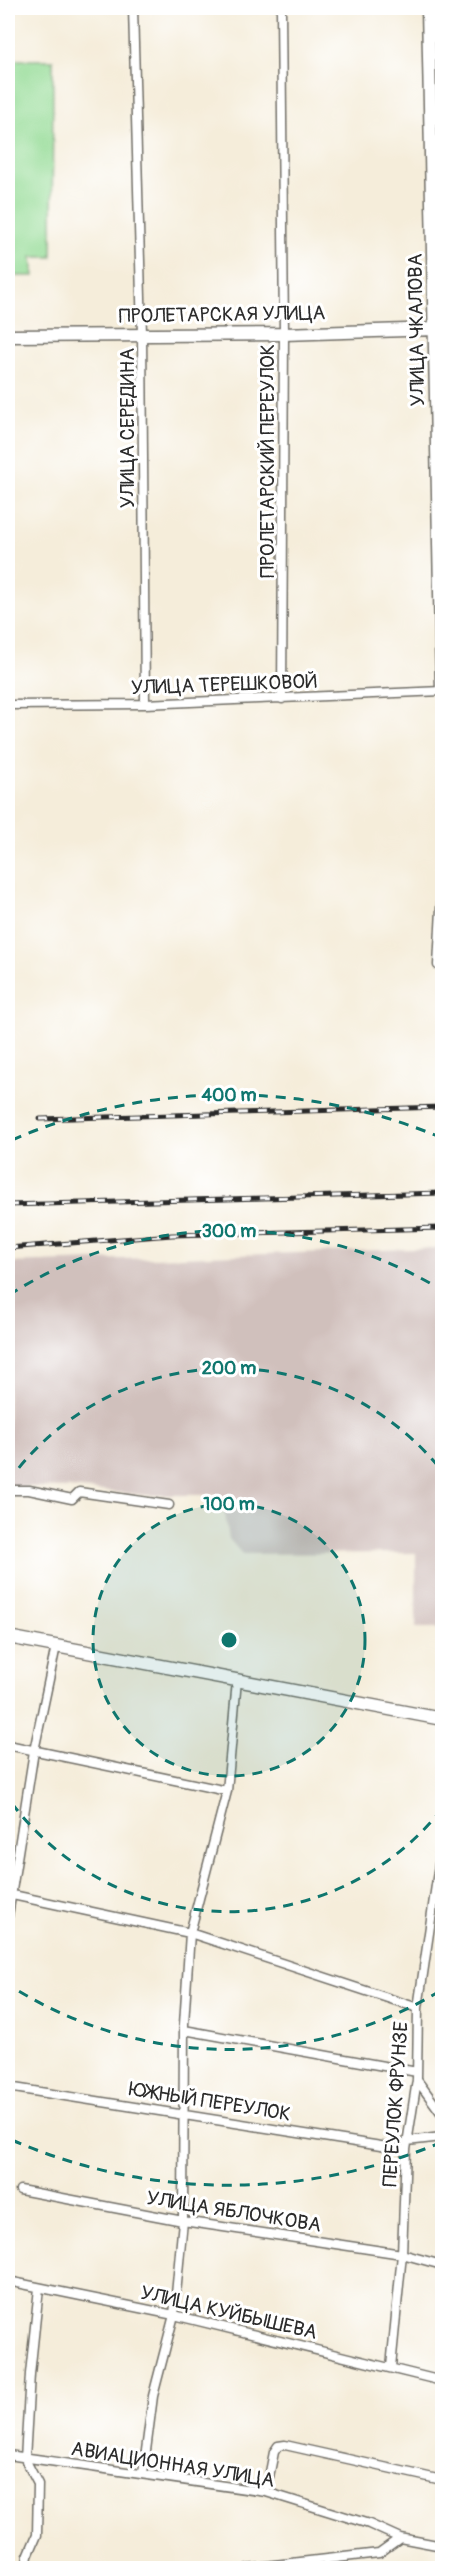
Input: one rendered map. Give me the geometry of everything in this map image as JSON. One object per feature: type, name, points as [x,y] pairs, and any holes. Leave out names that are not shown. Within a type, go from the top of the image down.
[{"type":"street","name":"УЛИЦА СЕРЕДИНА","points":[[133,8],[142,334],[146,704]]},
{"type":"street","name":"ПРОЛЕТАРСКИЙ ПЕРЕУЛОК","points":[[281,8],[284,334],[282,699]]},
{"type":"street","name":"УЛИЦА ЧКАЛОВА","points":[[428,8],[442,690]]},
{"type":"street","name":"ПРОЛЕТАРСКАЯ УЛИЦА","points":[[8,336],[284,334],[436,328]]},
{"type":"street","name":"УЛИЦА ТЕРЕШКОВОЙ","points":[[8,705],[146,704],[442,690]]},
{"type":"street","points":[[438,966],[442,891]]},
{"type":"street","points":[[8,1490],[28,1490],[72,1498],[79,1492],[169,1505]]},
{"type":"street","points":[[8,1637],[442,1719]]},
{"type":"street","points":[[8,1916],[34,1751],[56,1646]]},
{"type":"street","points":[[143,2474],[153,2396],[174,2315],[183,2221],[184,2030],[190,1933],[227,1791],[237,1680]]},
{"type":"street","points":[[8,1745],[227,1791]]},
{"type":"street","name":"ПЕРЕУЛОК ФРУНЗЕ","points":[[391,2367],[402,2254],[407,2146],[417,2076],[418,2008],[442,1844]]},
{"type":"street","points":[[10,1894],[190,1933],[418,2008]]},
{"type":"street","points":[[184,2030],[417,2076],[442,2114]]},
{"type":"street","name":"ЮЖНЫЙ ПЕРЕУЛОК","points":[[8,2086],[407,2146],[442,2137]]},
{"type":"street","name":"УЛИЦА ЯБЛОЧКОВА","points":[[20,2190],[183,2221],[402,2254],[442,2265]]},
{"type":"street","name":"УЛИЦА КУЙБЫШЕВА","points":[[8,2281],[174,2315],[442,2381]]},
{"type":"street","points":[[26,2568],[28,2556],[37,2535],[38,2484],[26,2459],[30,2374],[39,2288]]},
{"type":"street","points":[[266,2492],[274,2452],[278,2446],[285,2445],[442,2480]]},
{"type":"street","name":"АВИАЦИОННАЯ УЛИЦА","points":[[8,2455],[266,2492],[369,2524],[400,2538],[442,2546]]},
{"type":"street","points":[[248,2568],[379,2553],[400,2538]]},
{"type":"shaded area","points":[[442,1248],[442,1628],[416,1628],[416,1553],[242,1554],[229,1539],[222,1495],[144,1495],[69,1488],[8,1486],[8,1263]]},
{"type":"green space","points":[[8,60],[53,60],[52,257],[32,257],[34,276],[8,276]]},
{"type":"railway","points":[[40,1119],[442,1107]]},
{"type":"railway","points":[[8,1205],[442,1193]]},
{"type":"railway","points":[[8,1248],[172,1235],[442,1228]]}]
